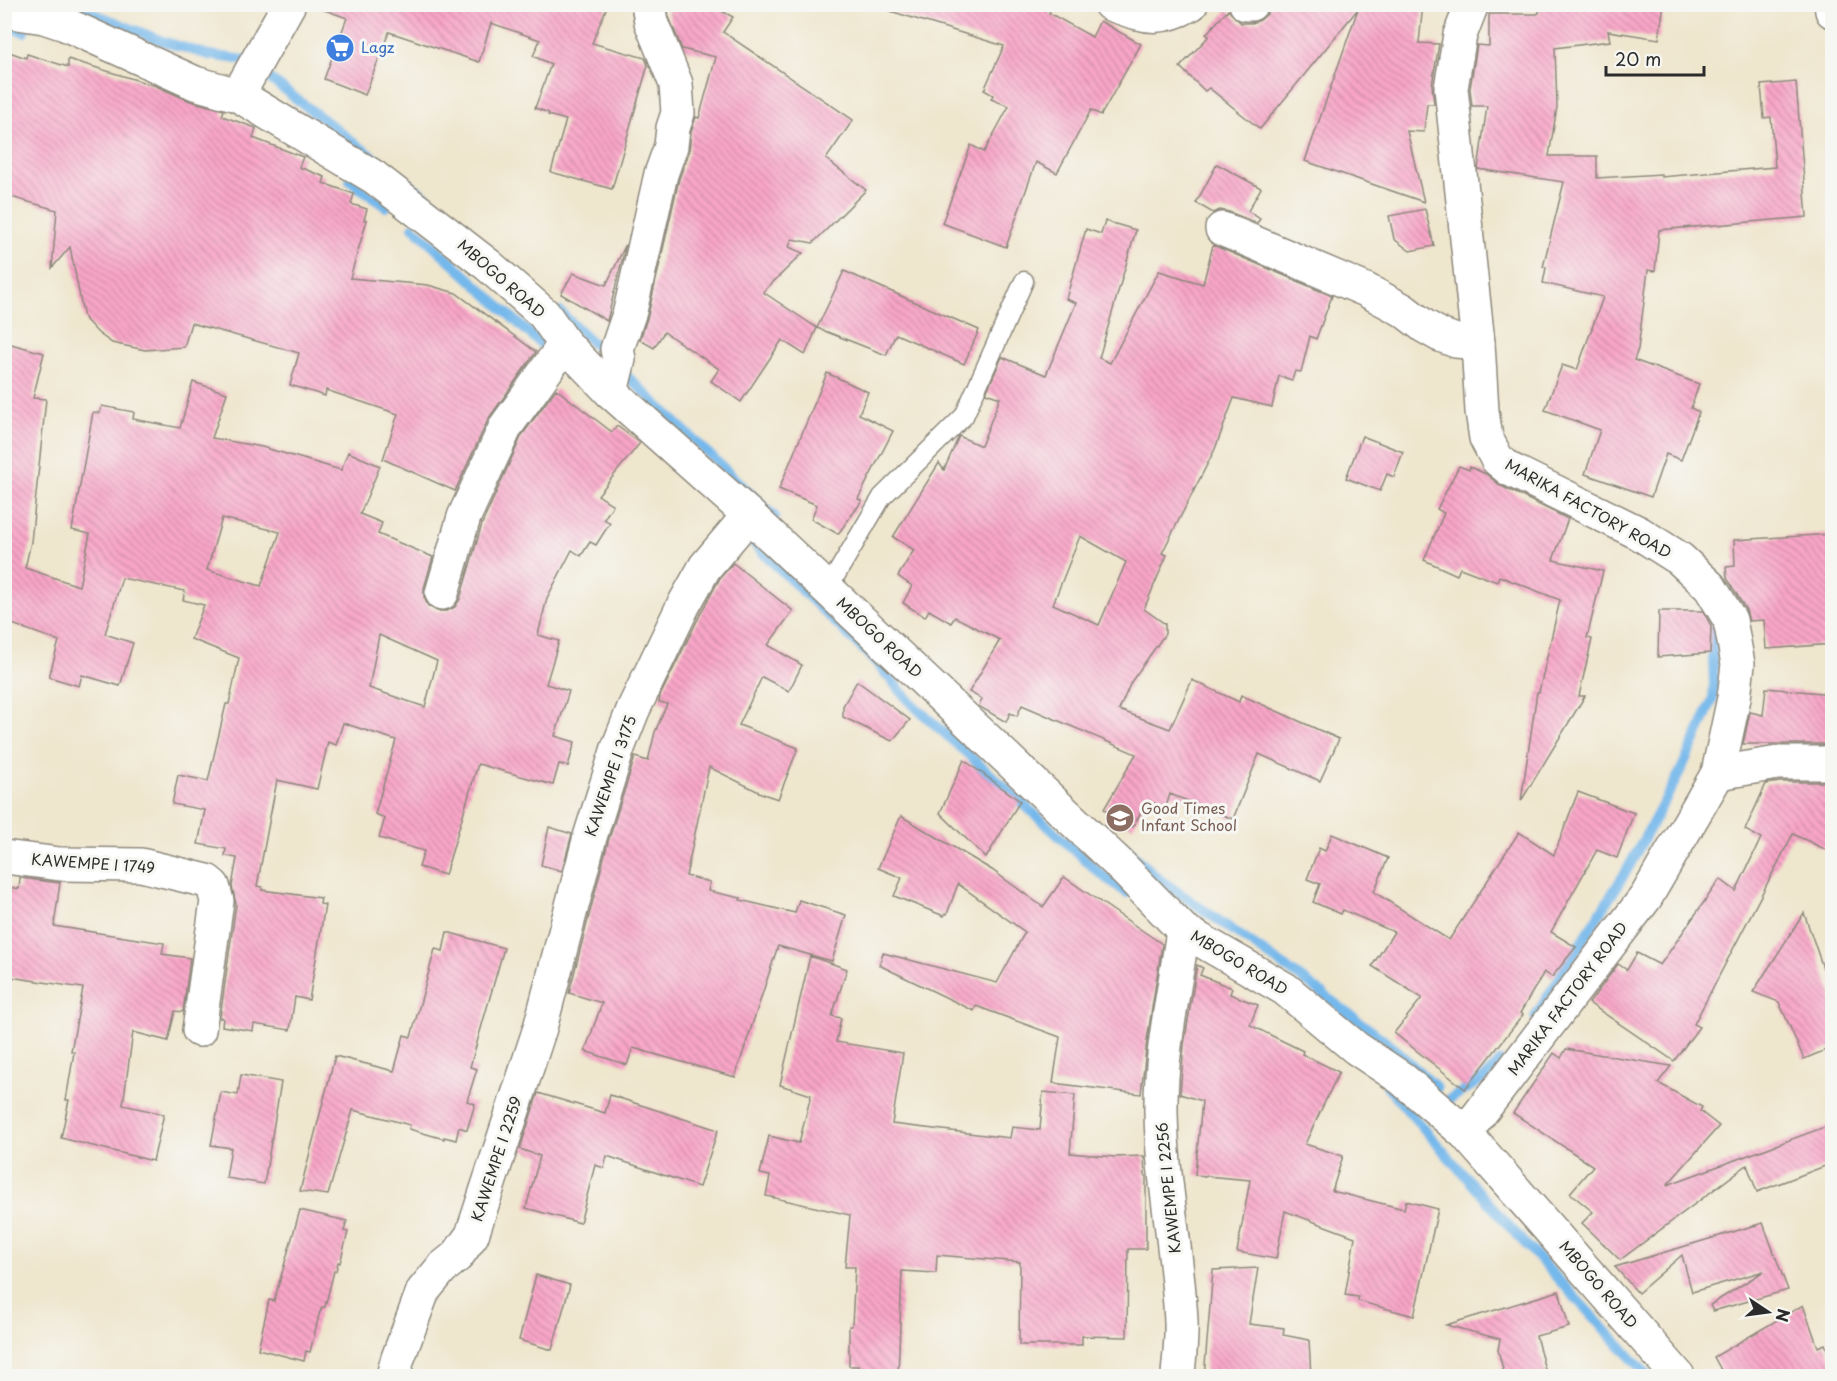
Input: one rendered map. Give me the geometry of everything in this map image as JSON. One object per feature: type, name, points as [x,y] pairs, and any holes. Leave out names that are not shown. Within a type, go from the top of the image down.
[{"type":"street","points":[[238,94],[289,4]]},
{"type":"street","points":[[610,392],[619,359],[617,349],[630,311],[678,113],[675,84],[651,22],[648,4]]},
{"type":"street","points":[[1110,4],[1146,17],[1165,15],[1191,4]]},
{"type":"street","name":"MARIKA FACTORY ROAD","points":[[1465,1133],[1646,897],[1718,773],[1734,698],[1738,664],[1730,620],[1710,587],[1680,559],[1639,533],[1509,469],[1497,459],[1486,438],[1452,88],[1460,35],[1472,4]]},
{"type":"street","points":[[1832,4],[1833,11]]},
{"type":"street","name":"MBOGO ROAD","points":[[4,11],[44,17],[65,24],[195,82],[238,94],[374,177],[488,265],[544,314],[558,352],[610,392],[749,515],[1118,862],[1183,930],[1285,989],[1356,1048],[1401,1078],[1465,1133],[1678,1377]]},
{"type":"street","points":[[1222,229],[1366,290],[1403,310],[1424,327],[1440,335],[1478,343]]},
{"type":"street","points":[[442,593],[464,517],[495,448],[506,426],[558,352]]},
{"type":"street","name":"KAWEMPE I 3175","points":[[540,1028],[597,811],[633,710],[663,644],[705,567],[749,515]]},
{"type":"street","points":[[1718,773],[1778,763],[1833,763]]},
{"type":"street","name":"KAWEMPE I 1749","points":[[4,856],[60,864],[141,865],[207,881],[213,886],[217,901],[199,1030]]},
{"type":"street","name":"KAWEMPE I 2256","points":[[1178,1377],[1182,1324],[1178,1268],[1168,1210],[1161,1110],[1163,1064],[1183,930]]},
{"type":"street","name":"KAWEMPE I 2259","points":[[393,1377],[423,1291],[442,1268],[457,1256],[472,1235],[540,1028]]},
{"type":"lane","points":[[827,590],[882,497],[964,416],[1024,280]]},
{"type":"building","points":[[323,4],[608,4],[592,43],[645,58],[648,65],[612,189],[551,172],[566,120],[548,115],[549,113],[535,108],[551,64],[533,56],[540,40],[491,23],[479,62],[389,32],[365,95],[324,79],[347,18],[322,9]]},
{"type":"building","points":[[667,4],[709,4],[733,17],[723,32],[853,120],[826,159],[866,190],[813,243],[792,239],[789,247],[803,253],[763,292],[817,328],[805,355],[782,340],[741,402],[711,381],[719,369],[664,332],[654,348],[640,340],[648,315],[679,179],[689,152],[691,132],[696,117],[699,118],[716,57],[682,49],[669,17]]},
{"type":"building","points":[[891,4],[1053,4],[1049,13],[1092,37],[1100,21],[1141,44],[1101,115],[1091,110],[1057,173],[1036,162],[1006,247],[942,223],[971,145],[984,152],[1009,106],[991,99],[993,95],[984,90],[1004,46],[890,11]]},
{"type":"building","points":[[1270,4],[1423,4],[1419,43],[1439,44],[1432,85],[1434,104],[1427,104],[1424,132],[1407,131],[1424,202],[1305,161],[1358,9],[1260,129],[1209,88],[1205,91],[1180,67],[1209,36],[1206,34],[1228,10],[1241,23],[1252,23],[1267,14]]},
{"type":"building","points":[[1540,4],[1664,4],[1659,39],[1608,31],[1610,41],[1555,48],[1557,107],[1549,156],[1597,156],[1597,178],[1661,174],[1661,177],[1775,167],[1771,117],[1764,118],[1761,85],[1796,82],[1807,217],[1659,230],[1655,271],[1648,270],[1638,349],[1634,360],[1699,384],[1691,408],[1699,412],[1681,460],[1666,454],[1651,497],[1585,474],[1600,430],[1545,410],[1562,365],[1577,370],[1603,297],[1543,283],[1546,268],[1543,267],[1564,182],[1478,169],[1487,106],[1472,106],[1470,89],[1477,45],[1489,46],[1489,14],[1537,14]]},
{"type":"building","points":[[4,50],[26,58],[27,54],[68,67],[68,59],[156,86],[190,101],[224,110],[222,116],[256,128],[253,138],[303,157],[299,167],[325,177],[323,183],[354,194],[351,204],[367,209],[364,220],[367,220],[350,278],[428,285],[456,293],[536,352],[489,418],[455,491],[383,459],[398,414],[326,390],[325,396],[290,385],[299,353],[191,323],[184,347],[145,350],[112,343],[98,333],[84,318],[70,247],[52,268],[57,210],[4,195]]},
{"type":"building","points":[[1217,164],[1261,188],[1248,211],[1260,219],[1257,223],[1229,212],[1220,210],[1213,213],[1196,203]]},
{"type":"building","points":[[1425,209],[1434,246],[1410,251],[1394,239],[1389,216]]},
{"type":"building","points":[[1105,221],[1136,230],[1099,358],[1110,363],[1159,271],[1203,284],[1213,245],[1332,296],[1316,339],[1310,336],[1301,372],[1295,371],[1292,380],[1279,376],[1272,407],[1234,398],[1215,449],[1162,553],[1167,555],[1144,609],[1165,624],[1165,634],[1131,682],[1119,710],[1170,729],[1192,680],[1239,702],[1241,695],[1339,739],[1320,781],[1259,754],[1233,819],[1170,794],[1166,807],[1147,801],[1133,827],[1104,809],[1136,754],[1022,705],[1017,716],[1010,713],[1006,722],[980,707],[982,699],[969,692],[1000,640],[955,617],[951,623],[929,610],[925,617],[903,603],[912,586],[898,576],[914,550],[893,537],[939,463],[944,470],[959,436],[981,446],[1000,398],[986,393],[1002,357],[1046,375],[1076,303],[1066,299],[1086,229],[1101,234]],"holes":[[[1080,536],[1126,562],[1099,625],[1053,604]]]},
{"type":"building","points":[[626,244],[607,321],[561,294],[573,273],[606,285]]},
{"type":"building","points":[[844,271],[979,330],[964,364],[896,334],[886,355],[817,328]]},
{"type":"building","points":[[4,342],[44,353],[33,398],[46,399],[31,542],[25,568],[79,586],[90,534],[72,530],[93,412],[100,413],[102,406],[134,412],[133,419],[180,428],[193,382],[227,393],[212,438],[262,447],[341,470],[348,452],[380,466],[360,514],[382,523],[378,534],[433,557],[424,588],[424,597],[428,606],[437,611],[447,611],[455,607],[460,599],[482,524],[522,435],[556,389],[612,432],[617,426],[640,443],[598,495],[613,505],[604,519],[610,523],[596,545],[590,542],[581,556],[572,550],[547,598],[538,635],[559,641],[546,684],[569,691],[555,736],[575,742],[568,766],[559,764],[553,785],[478,764],[445,875],[419,867],[424,851],[379,838],[385,818],[375,814],[396,740],[343,723],[336,745],[328,742],[317,789],[277,780],[257,886],[262,887],[262,890],[321,898],[320,904],[325,905],[309,1000],[295,997],[290,1030],[254,1024],[253,1031],[222,1026],[223,1018],[220,1018],[236,904],[232,886],[237,858],[225,856],[226,849],[198,844],[205,810],[172,804],[178,775],[208,781],[239,658],[191,639],[204,605],[183,600],[185,591],[122,578],[105,634],[133,643],[120,686],[82,675],[79,686],[49,677],[59,641],[4,621]],"holes":[[[222,518],[280,532],[261,586],[207,570]],[[379,635],[437,661],[425,707],[369,688]]]},
{"type":"building","points":[[827,373],[868,392],[859,414],[893,431],[858,499],[862,501],[838,534],[811,519],[817,505],[779,489]]},
{"type":"building","points":[[1362,436],[1403,452],[1394,477],[1387,474],[1380,491],[1346,478]]},
{"type":"building","points":[[1459,466],[1469,470],[1470,467],[1486,474],[1501,486],[1568,519],[1553,560],[1603,571],[1587,638],[1592,639],[1579,696],[1585,696],[1521,801],[1537,692],[1539,692],[1560,600],[1499,576],[1497,582],[1460,568],[1457,575],[1424,560],[1444,513],[1437,509]]},
{"type":"building","points":[[1833,534],[1833,644],[1766,649],[1764,620],[1749,621],[1746,610],[1727,578],[1726,567],[1735,566],[1734,540]]},
{"type":"building","points":[[733,563],[793,611],[768,645],[802,665],[789,691],[762,677],[739,725],[798,748],[778,799],[709,767],[686,876],[710,882],[708,891],[741,898],[740,900],[795,913],[799,900],[846,915],[832,961],[778,946],[735,1077],[633,1048],[627,1065],[585,1051],[602,1003],[569,993],[608,842],[635,757],[648,761],[655,732],[667,704],[659,702],[660,696],[720,578]]},
{"type":"building","points":[[1659,611],[1703,611],[1711,626],[1710,653],[1658,657]]},
{"type":"building","points":[[857,681],[910,720],[892,741],[843,717],[843,706]]},
{"type":"building","points":[[1766,688],[1833,694],[1833,744],[1743,744],[1750,712],[1763,715]]},
{"type":"building","points":[[964,760],[1020,801],[986,858],[940,813]]},
{"type":"building","points":[[1833,782],[1833,853],[1793,834],[1694,1024],[1699,1027],[1674,1061],[1589,1003],[1618,964],[1627,970],[1637,953],[1660,965],[1720,879],[1736,891],[1761,838],[1745,830],[1766,784]]},
{"type":"building","points":[[1578,792],[1634,813],[1617,858],[1597,850],[1551,932],[1576,947],[1552,977],[1544,972],[1520,1013],[1523,1015],[1465,1089],[1394,1033],[1422,998],[1372,966],[1394,932],[1343,910],[1341,914],[1313,902],[1320,884],[1307,879],[1319,848],[1325,851],[1332,834],[1388,858],[1374,892],[1449,940],[1519,832],[1554,855]]},
{"type":"building","points":[[901,816],[992,870],[1043,907],[1064,877],[1162,944],[1141,1094],[1053,1083],[1060,1037],[976,1006],[974,1011],[879,965],[883,953],[997,983],[1025,932],[958,884],[947,914],[944,916],[894,896],[902,878],[878,868]]},
{"type":"building","points":[[549,827],[572,834],[562,871],[541,865]]},
{"type":"building","points":[[20,878],[60,883],[54,926],[164,943],[162,954],[190,958],[183,1012],[175,1011],[168,1041],[133,1032],[123,1105],[164,1114],[153,1161],[61,1138],[69,1100],[66,1100],[74,1052],[71,1051],[83,988],[4,976],[4,904],[7,887],[19,889]]},
{"type":"building","points":[[1804,913],[1833,997],[1833,1047],[1804,1059],[1779,1002],[1753,992]]},
{"type":"building","points":[[447,932],[504,948],[470,1067],[477,1069],[467,1101],[475,1104],[467,1130],[459,1127],[456,1140],[444,1137],[444,1139],[409,1129],[410,1125],[353,1110],[328,1195],[300,1191],[335,1056],[394,1071],[404,1035],[411,1037],[435,949],[443,951]]},
{"type":"building","points":[[810,956],[847,969],[832,1016],[841,1018],[836,1042],[903,1053],[892,1124],[1010,1138],[1012,1127],[1040,1130],[1043,1092],[1075,1095],[1070,1153],[1115,1157],[1144,1156],[1146,1249],[1128,1249],[1127,1337],[1082,1336],[1082,1345],[1019,1345],[1020,1262],[937,1255],[936,1273],[902,1271],[898,1377],[858,1377],[858,1366],[849,1366],[849,1326],[852,1326],[855,1267],[845,1267],[850,1215],[766,1196],[770,1176],[760,1174],[769,1136],[799,1143],[811,1095],[780,1085]]},
{"type":"building","points":[[1197,965],[1203,968],[1200,975],[1232,988],[1230,994],[1258,1005],[1250,1025],[1339,1072],[1305,1144],[1343,1156],[1332,1191],[1404,1209],[1406,1201],[1438,1209],[1414,1316],[1358,1301],[1358,1297],[1345,1295],[1355,1237],[1285,1211],[1276,1259],[1237,1252],[1250,1180],[1195,1175],[1202,1101],[1180,1094],[1184,1045]]},
{"type":"building","points":[[1566,1049],[1671,1066],[1658,1083],[1702,1107],[1700,1111],[1719,1126],[1667,1185],[1833,1124],[1833,1163],[1757,1192],[1747,1165],[1620,1260],[1582,1223],[1593,1212],[1570,1193],[1593,1166],[1513,1113],[1554,1053],[1561,1058]]},
{"type":"building","points":[[241,1075],[281,1082],[264,1184],[226,1178],[231,1148],[211,1145],[221,1092],[238,1095]]},
{"type":"building","points":[[538,1093],[605,1113],[610,1095],[718,1130],[699,1187],[607,1156],[604,1168],[595,1165],[580,1223],[526,1208],[540,1156],[520,1149]]},
{"type":"building","points":[[300,1210],[347,1221],[344,1231],[348,1232],[340,1263],[338,1262],[336,1271],[334,1271],[325,1307],[322,1307],[319,1315],[310,1352],[306,1351],[304,1361],[258,1349],[269,1300],[274,1301]]},
{"type":"building","points":[[1763,1223],[1788,1290],[1713,1311],[1710,1305],[1764,1271],[1692,1292],[1682,1255],[1638,1293],[1615,1267]]},
{"type":"building","points":[[1258,1268],[1249,1324],[1284,1328],[1283,1335],[1309,1340],[1311,1377],[1204,1377],[1213,1270]]},
{"type":"building","points":[[536,1275],[570,1285],[552,1350],[519,1340]]},
{"type":"building","points":[[1559,1291],[1569,1327],[1536,1336],[1547,1377],[1505,1377],[1498,1350],[1500,1339],[1446,1325]]},
{"type":"building","points":[[1803,1305],[1818,1347],[1825,1344],[1833,1364],[1833,1377],[1725,1377],[1714,1357]]},
{"type":"waterway","points":[[70,4],[162,41],[209,55],[245,60],[385,166]]},
{"type":"waterway","points":[[4,26],[24,32]]},
{"type":"waterway","points":[[350,181],[386,207]]},
{"type":"waterway","points":[[407,182],[442,209]]},
{"type":"waterway","points":[[413,227],[552,354]]},
{"type":"waterway","points":[[560,312],[610,359]]},
{"type":"waterway","points":[[621,370],[775,517]]},
{"type":"waterway","points":[[741,530],[872,658],[911,703],[1101,874],[1127,893]]},
{"type":"waterway","points":[[1535,1017],[1627,870],[1678,776],[1713,698],[1712,636],[1705,603]]},
{"type":"waterway","points":[[1122,844],[1158,878],[1311,985],[1390,1045],[1437,1088]]},
{"type":"waterway","points":[[1450,1099],[1486,1077],[1500,1062]]},
{"type":"waterway","points":[[1387,1087],[1517,1235],[1648,1376]]},
{"type":"place","name":"Lagz","points":[[340,48]]},
{"type":"place","name":"Good Times Infant School","points":[[1120,818]]}]
